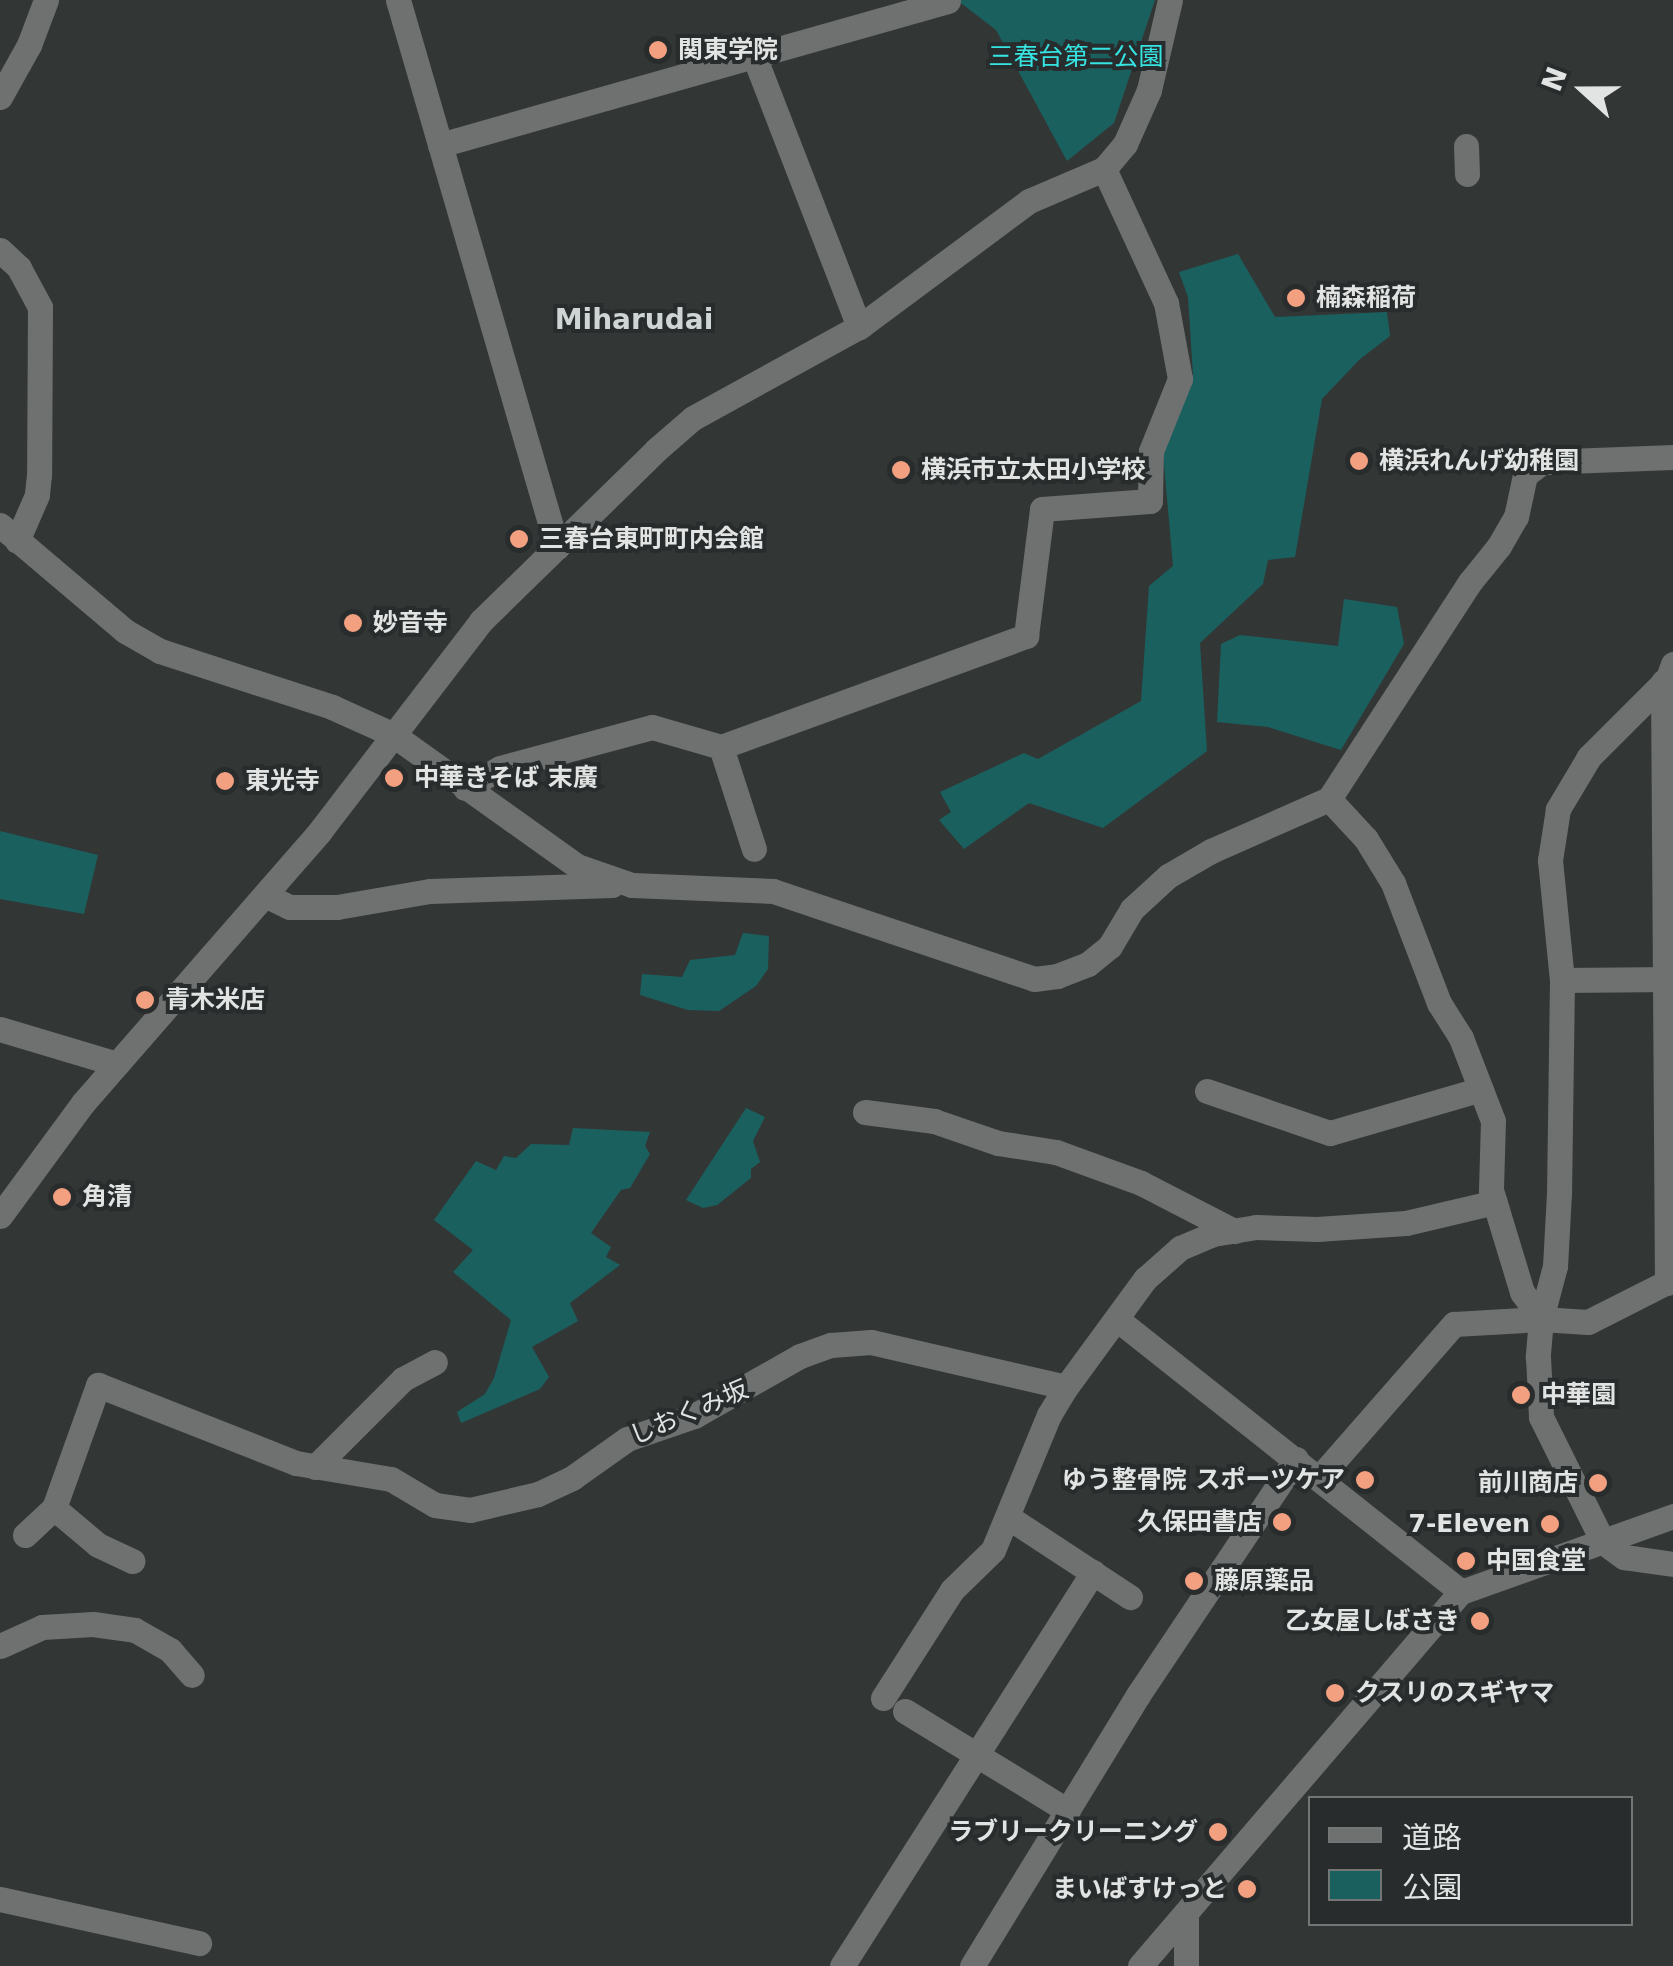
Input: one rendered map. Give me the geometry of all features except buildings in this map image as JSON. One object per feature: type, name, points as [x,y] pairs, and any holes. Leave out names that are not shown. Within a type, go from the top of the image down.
[{"type":"street","points":[[0,97],[29,45],[46,0]]},
{"type":"street","points":[[398,0],[557,547]]},
{"type":"street","points":[[0,1216],[82,1103],[267,896],[481,621],[693,418],[859,328],[1029,201],[1104,169],[1125,144],[1150,90],[1170,0]]},
{"type":"street","points":[[440,145],[948,2]]},
{"type":"street","points":[[754,56],[859,328]]},
{"type":"street","points":[[1466,146],[1467,174]]},
{"type":"street","points":[[465,788],[500,768],[652,727],[722,747],[1026,636],[1042,509],[1150,501],[1151,452],[1180,379],[1166,302],[1104,169]]},
{"type":"street","points":[[0,250],[18,268],[40,307],[40,474],[37,495],[9,533],[125,631],[160,651],[332,707],[392,734],[577,866],[632,885]]},
{"type":"street","points":[[267,896],[290,907],[336,907],[430,891],[534,884],[773,891],[1006,970],[1034,978],[1057,976],[1088,964],[1110,946],[1132,908],[1168,876],[1212,851],[1329,799],[1470,582],[1500,546],[1516,516],[1525,475],[1542,462],[1673,457]]},
{"type":"street","points":[[1319,1478],[1454,1324],[1540,1319],[1588,1322],[1670,1281],[1668,688]]},
{"type":"street","points":[[1668,688],[1589,756],[1558,809],[1550,860],[1562,980],[1555,1266],[1540,1319],[1541,1417],[1603,1542],[1624,1556],[1673,1564]]},
{"type":"street","points":[[722,747],[754,849]]},
{"type":"street","points":[[1329,799],[1366,838],[1393,883],[1440,1003],[1461,1038],[1493,1121],[1491,1190],[1522,1292],[1540,1319]]},
{"type":"street","points":[[1562,980],[1669,980]]},
{"type":"street","points":[[0,1029],[117,1064]]},
{"type":"street","points":[[1207,1091],[1330,1132],[1481,1089]]},
{"type":"street","points":[[866,1112],[934,1121],[998,1143],[1056,1152],[1141,1183],[1234,1231]]},
{"type":"street","points":[[1068,1811],[894,1704],[952,1590],[993,1550],[1049,1416],[1066,1387],[1146,1280],[1180,1248],[1213,1234],[1406,1223],[1495,1202]]},
{"type":"street","points":[[1118,1320],[1462,1592]]},
{"type":"street","name":"しおくみ坂","points":[[54,1508],[98,1385],[257,1449],[315,1467],[392,1479],[442,1507],[470,1510],[504,1503],[572,1478],[626,1439],[694,1416],[800,1356],[831,1345],[885,1344],[1066,1387]]},
{"type":"street","points":[[315,1467],[403,1378],[435,1362]]},
{"type":"street","points":[[972,1966],[1296,1460]]},
{"type":"street","points":[[25,1535],[54,1508],[98,1545],[132,1561]]},
{"type":"street","points":[[1140,1966],[1462,1592],[1510,1571],[1673,1516]]},
{"type":"street","points":[[1008,1518],[1130,1596]]},
{"type":"street","points":[[842,1966],[1093,1572]]},
{"type":"street","points":[[0,1646],[42,1626],[93,1624],[135,1630],[170,1650],[192,1675]]},
{"type":"street","points":[[0,1899],[199,1944]]},
{"type":"street","points":[[1186,1916],[1186,1966]]},
{"type":"green space","name":"三春台第二公園","points":[[957,0],[1155,0],[1114,123],[1067,161],[996,30]]},
{"type":"green space","points":[[1238,254],[1275,317],[1387,312],[1390,336],[1359,360],[1322,399],[1295,557],[1268,560],[1263,584],[1200,643],[1207,751],[1103,828],[1029,803],[964,849],[939,820],[951,812],[940,792],[1024,753],[1038,759],[1141,701],[1149,586],[1173,566],[1163,453],[1193,375],[1188,297],[1179,272]]},
{"type":"green space","points":[[1344,599],[1397,607],[1404,644],[1341,750],[1268,727],[1217,722],[1221,644],[1240,635],[1338,646]]},
{"type":"green space","points":[[0,831],[98,855],[84,914],[0,899]]},
{"type":"green space","points":[[743,933],[769,936],[768,969],[756,986],[719,1011],[688,1010],[640,995],[642,974],[682,977],[690,960],[735,955]]},
{"type":"green space","points":[[746,1108],[765,1117],[753,1141],[760,1162],[751,1169],[751,1178],[717,1205],[703,1208],[686,1200]]},
{"type":"green space","points":[[573,1128],[650,1132],[645,1146],[650,1154],[630,1188],[621,1190],[591,1233],[611,1247],[606,1257],[620,1265],[570,1303],[578,1321],[532,1347],[549,1377],[540,1389],[461,1423],[457,1412],[485,1394],[494,1378],[511,1320],[453,1272],[473,1250],[434,1220],[476,1161],[496,1170],[504,1156],[516,1158],[531,1144],[569,1145]]},
{"type":"place","name":"関東学院","points":[[658,50]]},
{"type":"place","name":"楠森稲荷","points":[[1296,298]]},
{"type":"place","name":"横浜れんげ幼稚園","points":[[1359,461]]},
{"type":"place","name":"横浜市立太田小学校","points":[[901,470]]},
{"type":"place","name":"三春台東町町内会館","points":[[519,539]]},
{"type":"place","name":"妙音寺","points":[[353,623]]},
{"type":"place","name":"中華きそば 末廣","points":[[394,778]]},
{"type":"place","name":"東光寺","points":[[225,781]]},
{"type":"place","name":"青木米店","points":[[145,1000]]},
{"type":"place","name":"角清","points":[[62,1197]]},
{"type":"place","name":"中華園","points":[[1521,1395]]},
{"type":"place","name":"ゆう整骨院 スポーツケア","points":[[1365,1480]]},
{"type":"place","name":"前川商店","points":[[1598,1483]]},
{"type":"place","name":"久保田書店","points":[[1282,1522]]},
{"type":"place","name":"7-Eleven","points":[[1550,1524]]},
{"type":"place","name":"中国食堂","points":[[1466,1561]]},
{"type":"place","name":"藤原薬品","points":[[1194,1581]]},
{"type":"place","name":"乙女屋しばさき","points":[[1480,1621]]},
{"type":"place","name":"クスリのスギヤマ","points":[[1335,1693]]},
{"type":"place","name":"ラブリークリーニング","points":[[1218,1832]]},
{"type":"place","name":"まいばすけっと","points":[[1247,1889]]},
{"type":"district","name":"Miharudai","points":[[634,320]]}]
